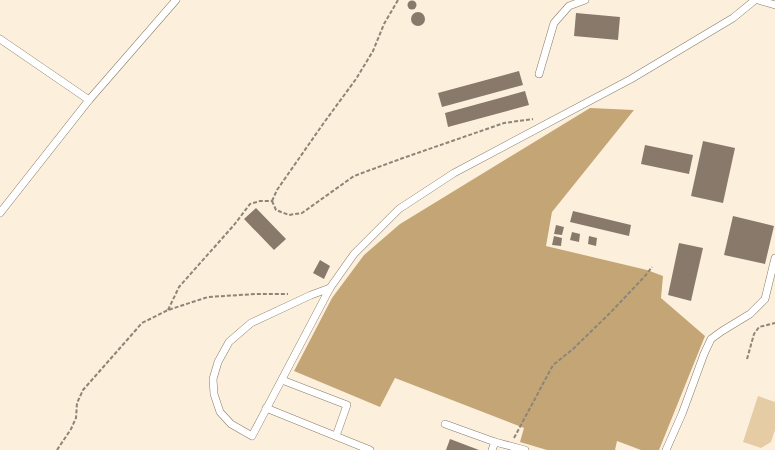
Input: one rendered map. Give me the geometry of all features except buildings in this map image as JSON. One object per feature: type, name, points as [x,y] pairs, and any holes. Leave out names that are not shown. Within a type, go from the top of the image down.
[{"type":"lane","points":[[0,213],[89,100],[176,0]]},
{"type":"lane","points":[[539,74],[554,23],[569,6],[586,0]]},
{"type":"lane","points":[[330,288],[311,295],[251,323],[229,342],[218,362],[213,379],[214,394],[220,412],[232,424],[252,436],[330,288],[354,254],[399,209],[454,174],[631,79],[733,18],[757,0],[775,5]]},
{"type":"lane","points":[[0,39],[89,100]]},
{"type":"lane","points":[[666,450],[682,414],[711,339],[750,314],[765,299],[775,258]]},
{"type":"lane","points":[[282,380],[347,405],[336,436]]},
{"type":"lane","points":[[266,408],[370,450]]},
{"type":"lane","points":[[445,424],[495,442],[525,450]]},
{"type":"lane","points":[[492,450],[495,442]]},
{"type":"path","points":[[398,0],[384,24],[373,51],[356,79],[277,190],[272,201],[276,210],[289,215],[302,212],[354,176],[504,123],[539,118]]},
{"type":"path","points":[[168,310],[179,287],[234,225],[250,204],[260,201],[272,201]]},
{"type":"path","points":[[510,446],[553,365],[573,349],[645,276],[652,266]]},
{"type":"path","points":[[58,450],[74,424],[77,403],[83,390],[142,323],[168,310],[208,297],[254,294],[290,294]]},
{"type":"path","points":[[747,359],[754,334],[759,327],[775,323]]},
{"type":"shaded area","points":[[590,108],[634,110],[552,212],[546,246],[647,270],[663,276],[661,298],[705,336],[659,450],[641,450],[617,441],[615,450],[547,450],[520,442],[524,428],[395,378],[380,407],[294,371],[332,298],[364,255],[400,224]]},
{"type":"shaded area","points":[[758,396],[775,402],[775,430],[771,442],[761,448],[743,442]]}]
